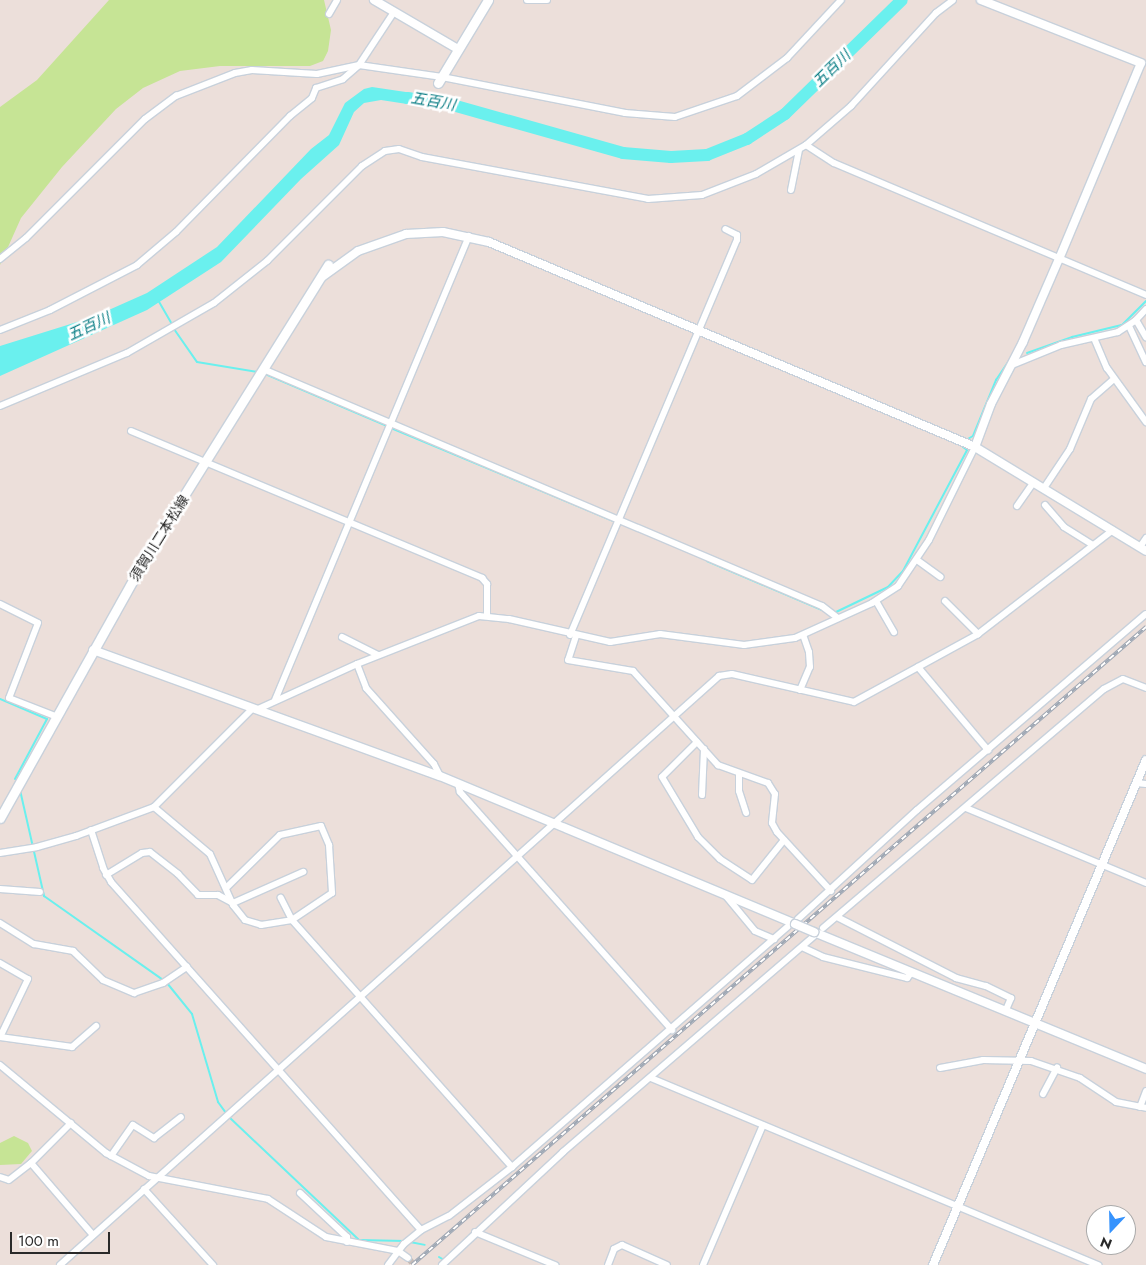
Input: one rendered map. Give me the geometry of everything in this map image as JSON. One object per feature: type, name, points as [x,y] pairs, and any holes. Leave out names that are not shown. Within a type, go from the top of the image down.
[{"type":"main road","points":[[440,80],[488,0]]},
{"type":"main road","name":"須賀川二本松線","points":[[1,813],[148,553],[328,265]]},
{"type":"street","points":[[329,14],[337,0]]},
{"type":"street","points":[[374,0],[458,49]]},
{"type":"street","points":[[527,0],[547,0]]},
{"type":"street","points":[[0,259],[26,238],[144,119],[176,96],[235,73],[252,70],[317,74],[359,65],[626,113],[675,117],[737,96],[787,58],[841,0]]},
{"type":"street","points":[[0,406],[126,353],[214,303],[267,261],[362,166],[385,151],[399,149],[422,157],[539,179],[668,200],[702,195],[728,187],[806,145],[851,106],[936,13],[953,0]]},
{"type":"street","points":[[0,853],[38,847],[154,808],[254,709],[378,655],[472,617],[487,616],[610,642],[666,634],[744,645],[785,641],[876,601],[893,591],[917,560],[975,447],[991,404],[1012,365],[1060,259],[1141,64],[981,0]]},
{"type":"street","points":[[0,330],[50,310],[137,265],[176,232],[290,116],[312,98],[316,88],[343,78],[359,65],[394,12]]},
{"type":"street","points":[[806,145],[834,163],[1146,295]]},
{"type":"street","points":[[791,190],[799,150]]},
{"type":"street","points":[[725,229],[737,235],[737,240],[618,521],[573,635],[568,660],[633,671],[718,765],[739,774],[764,780],[772,787],[775,794],[772,823],[784,840],[831,891]]},
{"type":"street","points":[[321,278],[358,251],[392,237],[434,232],[469,236],[512,251],[975,447],[1143,549],[1146,538]]},
{"type":"street","points":[[275,700],[469,236]]},
{"type":"street","points":[[1012,365],[1061,345],[1094,338],[1129,326],[1146,309]]},
{"type":"street","points":[[1136,320],[1146,337]]},
{"type":"street","points":[[1129,326],[1146,362]]},
{"type":"street","points":[[1094,338],[1114,379],[1146,422]]},
{"type":"street","points":[[263,369],[822,606],[838,618]]},
{"type":"street","points":[[1044,488],[1070,449],[1091,399],[1114,379]]},
{"type":"street","points":[[131,431],[207,461],[482,578],[487,584],[487,616]]},
{"type":"street","points":[[1017,506],[1034,482]]},
{"type":"street","points":[[1045,505],[1064,527],[1093,545]]},
{"type":"street","points":[[60,1265],[144,1189],[161,1178],[218,1123],[359,996],[674,716],[726,674],[854,702],[978,634],[1113,530]]},
{"type":"street","points":[[917,560],[940,577]]},
{"type":"street","points":[[876,601],[894,632]]},
{"type":"street","points":[[945,601],[978,634]]},
{"type":"street","points":[[0,604],[38,623],[9,698],[55,716]]},
{"type":"street","points":[[388,1265],[404,1244],[421,1230],[449,1216],[512,1167],[672,1030],[988,750],[1146,614]]},
{"type":"street","points":[[800,690],[810,667],[809,652],[803,634]]},
{"type":"street","points":[[342,637],[378,655]]},
{"type":"street","points":[[93,650],[440,776],[794,923],[813,934],[1006,1010],[1146,1069]]},
{"type":"street","points":[[357,664],[366,688],[434,764],[440,776]]},
{"type":"street","points":[[918,667],[988,750]]},
{"type":"street","points":[[823,928],[966,808],[1002,773],[1104,689],[1123,679],[1146,688]]},
{"type":"street","points":[[698,742],[662,777],[698,837],[720,859],[752,880],[784,840]]},
{"type":"street","points":[[702,795],[704,749]]},
{"type":"street","points":[[933,1265],[1100,864],[1146,760]]},
{"type":"street","points":[[739,774],[739,791],[746,813]]},
{"type":"street","points":[[1136,783],[1146,784]]},
{"type":"street","points":[[458,784],[460,792],[672,1030]]},
{"type":"street","points":[[154,808],[210,854],[227,887],[232,903],[241,916],[257,925],[292,920],[321,903],[334,890],[329,845],[321,826],[280,835],[227,887]]},
{"type":"street","points":[[966,808],[1146,883]]},
{"type":"street","points":[[92,830],[106,875],[421,1230]]},
{"type":"street","points":[[106,875],[142,853],[150,852],[178,874],[198,895],[218,895],[232,903]]},
{"type":"street","points":[[232,903],[304,872]]},
{"type":"street","points":[[0,888],[40,892]]},
{"type":"street","points":[[725,895],[755,930],[774,939]]},
{"type":"street","points":[[282,898],[292,920],[512,1167]]},
{"type":"street","points":[[837,917],[956,978],[986,986],[1011,998],[1006,1010]]},
{"type":"street","points":[[0,923],[34,944],[73,952],[103,980],[130,992],[141,992],[166,981],[187,968]]},
{"type":"street","points":[[442,1265],[475,1232],[802,947],[813,934]]},
{"type":"street","points":[[802,947],[823,957],[907,978],[912,972]]},
{"type":"street","points":[[0,963],[28,979],[1,1036],[72,1048],[96,1026]]},
{"type":"street","points":[[940,1068],[983,1060],[1019,1059],[1057,1068],[1087,1082],[1105,1097],[1143,1107],[1146,1091]]},
{"type":"street","points":[[0,1065],[27,1091],[71,1123],[111,1156],[127,1162],[149,1176],[268,1199],[326,1237],[398,1251],[408,1258]]},
{"type":"street","points":[[1043,1094],[1057,1068]]},
{"type":"street","points":[[651,1078],[1098,1265]]},
{"type":"street","points":[[111,1156],[133,1125],[154,1138],[181,1116]]},
{"type":"street","points":[[0,1177],[8,1180],[31,1163],[71,1123]]},
{"type":"street","points":[[703,1265],[763,1126]]},
{"type":"street","points":[[31,1163],[93,1235]]},
{"type":"street","points":[[144,1189],[214,1265]]},
{"type":"street","points":[[300,1193],[348,1237],[347,1242]]},
{"type":"street","points":[[475,1232],[555,1265]]},
{"type":"street","points":[[608,1265],[614,1248],[622,1245],[664,1264]]},
{"type":"green space","points":[[109,0],[324,0],[331,30],[328,51],[323,61],[310,66],[220,66],[180,71],[143,88],[116,109],[62,167],[21,218],[0,265],[0,107],[37,80]]},
{"type":"green space","points":[[14,1136],[28,1143],[32,1151],[21,1164],[0,1165],[0,1143]]},
{"type":"water","points":[[372,87],[426,95],[420,106],[381,100],[364,103],[354,112],[339,145],[301,179],[221,262],[147,310],[0,376],[0,346],[93,317],[147,293],[217,247],[311,149],[329,135],[345,103],[364,89]]},
{"type":"waterway","name":"五百川","points":[[407,98],[449,104],[623,153],[671,157],[707,155],[747,139],[785,114],[902,0]]},
{"type":"waterway","points":[[158,300],[172,324]]},
{"type":"waterway","points":[[1027,353],[1072,337],[1122,325],[1146,301]]},
{"type":"waterway","points":[[174,329],[197,362],[258,372]]},
{"type":"waterway","points":[[966,440],[973,436],[996,380],[1010,359]]},
{"type":"waterway","points":[[263,373],[387,426]]},
{"type":"waterway","points":[[391,428],[613,521]]},
{"type":"waterway","points":[[834,613],[888,587],[903,571],[967,450],[963,447]]},
{"type":"waterway","points":[[707,561],[824,611]]},
{"type":"waterway","points":[[0,699],[47,719],[15,779]]},
{"type":"waterway","points":[[20,790],[44,896],[163,980]]},
{"type":"waterway","points":[[167,983],[192,1014],[218,1102],[226,1113]]},
{"type":"waterway","points":[[229,1117],[359,1240],[405,1241]]},
{"type":"waterway","points":[[410,1242],[425,1245]]},
{"type":"waterway","points":[[439,1257],[444,1260]]},
{"type":"tunnel","points":[[408,1258],[414,1265]]},
{"type":"railway","points":[[412,1265],[1146,627]]}]
